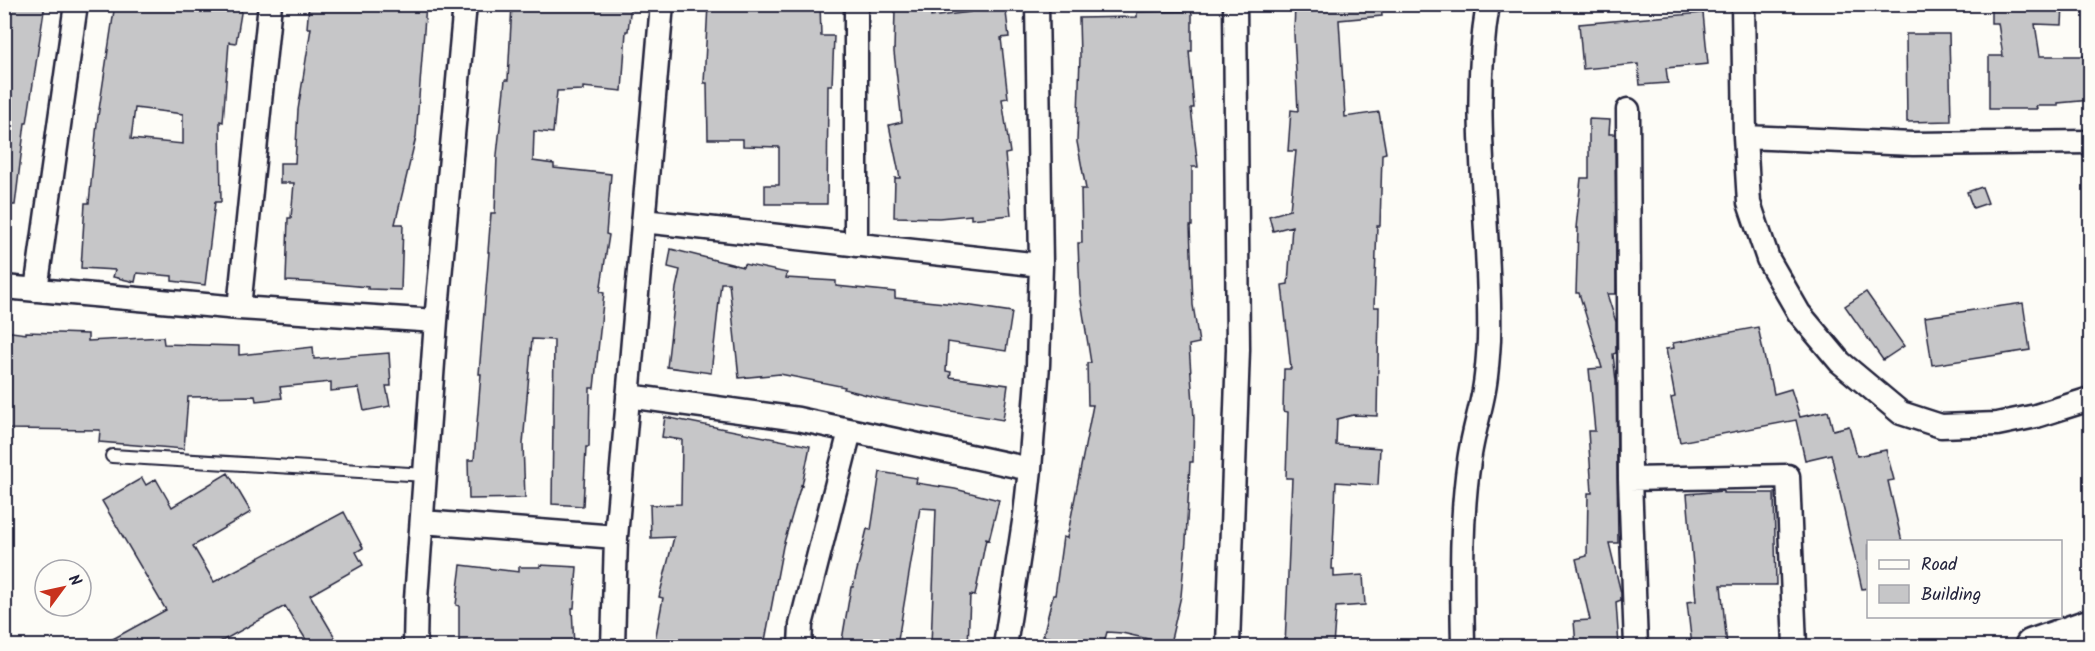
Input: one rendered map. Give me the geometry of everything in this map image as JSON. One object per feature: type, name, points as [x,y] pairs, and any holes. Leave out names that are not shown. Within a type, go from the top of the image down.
[{"type":"street","points":[[36,290],[76,4]]},
{"type":"street","points":[[239,308],[270,4]]},
{"type":"street","points":[[415,646],[416,599],[436,321],[465,4]]},
{"type":"street","points":[[612,646],[616,537],[662,4]]},
{"type":"street","points":[[856,4],[856,244]]},
{"type":"street","points":[[1005,646],[1030,469],[1038,365],[1041,265],[1037,4]]},
{"type":"street","points":[[1228,646],[1238,349],[1235,4]]},
{"type":"street","points":[[1463,646],[1462,546],[1469,460],[1485,388],[1489,340],[1481,130],[1484,32],[1488,4]]},
{"type":"street","points":[[1743,4],[1745,137],[1749,203],[1768,259],[1800,314],[1840,362],[1901,413],[1941,426],[1997,424],[2036,416],[2091,399]]},
{"type":"street","points":[[1628,110],[1630,479],[1636,646]]},
{"type":"street","points":[[1745,137],[1913,144],[2091,142]]},
{"type":"street","points":[[643,221],[1041,265]]},
{"type":"street","points":[[4,287],[239,308],[436,321]]},
{"type":"street","points":[[628,396],[798,419],[1030,469]]},
{"type":"street","points":[[800,646],[801,625],[850,431]]},
{"type":"street","points":[[1630,479],[1788,476],[1795,646]]},
{"type":"street","points":[[422,522],[616,537]]},
{"type":"street","points":[[2032,646],[2091,626]]},
{"type":"lane","points":[[112,456],[426,475]]},
{"type":"building","points":[[10,4],[45,4],[27,123],[25,123],[15,205],[4,205],[4,10],[9,11]]},
{"type":"building","points":[[115,4],[228,4],[242,7],[236,43],[229,42],[223,122],[220,121],[221,202],[215,202],[205,285],[172,281],[172,276],[137,273],[135,282],[113,277],[115,270],[81,268],[85,203],[89,203],[97,123]],"holes":[[[135,108],[183,114],[183,144],[131,139]]]},
{"type":"building","points":[[309,4],[426,4],[416,137],[395,224],[403,224],[401,290],[286,281],[288,218],[291,218],[294,183],[280,183],[280,163],[295,163],[298,110],[311,28],[307,28]]},
{"type":"building","points":[[512,4],[631,4],[628,31],[626,31],[622,91],[583,87],[583,90],[557,91],[553,133],[534,131],[533,161],[554,164],[554,168],[611,174],[606,234],[609,235],[600,292],[604,293],[594,388],[590,388],[589,447],[586,447],[583,506],[552,504],[554,340],[532,339],[523,444],[525,498],[469,499],[468,460],[474,460],[491,213],[495,213],[497,155],[505,80],[508,80]]},
{"type":"building","points":[[708,4],[820,4],[821,36],[834,36],[832,85],[828,85],[827,204],[765,204],[765,185],[779,185],[779,147],[743,146],[743,139],[708,139],[707,83],[704,83]]},
{"type":"building","points":[[969,4],[1005,4],[1009,37],[1001,38],[1008,98],[1002,99],[1010,153],[1005,154],[1011,215],[971,219],[971,215],[939,218],[894,217],[895,178],[900,178],[889,125],[902,122],[894,52],[895,9],[932,10],[931,17],[970,12]]},
{"type":"building","points":[[1295,4],[1381,4],[1382,16],[1339,20],[1345,117],[1379,112],[1386,153],[1382,154],[1374,307],[1379,307],[1377,416],[1353,415],[1337,419],[1336,445],[1380,448],[1378,485],[1336,482],[1332,569],[1334,569],[1334,577],[1363,575],[1365,605],[1336,607],[1333,646],[1285,646],[1292,478],[1286,478],[1288,412],[1283,411],[1284,369],[1291,369],[1282,285],[1288,284],[1292,226],[1273,231],[1269,216],[1290,210],[1296,151],[1288,151],[1291,110],[1298,111],[1294,34]]},
{"type":"building","points":[[1991,4],[2063,4],[2062,25],[2035,24],[2040,56],[2091,56],[2091,100],[2058,103],[2058,106],[2036,106],[2037,109],[1989,109],[1989,56],[2003,56],[1998,23],[1991,23]]},
{"type":"building","points":[[1192,11],[1192,51],[1189,51],[1194,108],[1191,108],[1198,167],[1192,167],[1192,226],[1190,226],[1193,305],[1199,343],[1189,345],[1194,418],[1193,462],[1190,462],[1181,596],[1170,644],[1122,633],[1107,632],[1103,646],[1087,646],[1043,636],[1053,595],[1055,595],[1063,537],[1067,538],[1093,405],[1088,405],[1087,363],[1091,363],[1080,294],[1078,243],[1082,243],[1081,189],[1086,189],[1077,142],[1079,18],[1137,17],[1137,12]]},
{"type":"building","points":[[1703,13],[1708,64],[1666,68],[1668,83],[1640,85],[1638,64],[1583,69],[1579,24]]},
{"type":"building","points":[[1906,34],[1949,34],[1951,121],[1907,122]]},
{"type":"building","points":[[1589,119],[1610,120],[1609,134],[1615,134],[1616,294],[1607,294],[1616,322],[1616,353],[1613,354],[1616,381],[1618,543],[1609,543],[1621,593],[1621,600],[1616,602],[1619,646],[1576,646],[1574,621],[1590,620],[1576,559],[1587,556],[1588,493],[1592,493],[1588,431],[1595,431],[1589,369],[1602,368],[1579,293],[1576,293],[1578,228],[1576,228],[1581,178],[1589,178]]},
{"type":"building","points":[[1982,187],[1988,203],[1973,208],[1967,192]]},
{"type":"building","points":[[671,249],[743,267],[744,264],[787,273],[786,278],[836,281],[836,286],[895,292],[895,298],[1012,312],[1006,351],[948,342],[946,371],[951,372],[950,377],[1008,385],[1003,420],[882,399],[844,389],[845,387],[780,374],[739,378],[729,283],[721,283],[711,373],[667,367],[680,270],[668,267]]},
{"type":"building","points":[[1866,292],[1904,346],[1883,360],[1845,306]]},
{"type":"building","points":[[2023,303],[2030,350],[1932,365],[1925,317]]},
{"type":"building","points":[[1758,327],[1774,394],[1791,389],[1800,417],[1828,411],[1833,430],[1849,426],[1857,456],[1886,450],[1894,480],[1888,481],[1902,540],[1867,540],[1867,588],[1862,589],[1831,454],[1805,460],[1796,420],[1680,442],[1671,398],[1675,397],[1666,349],[1674,348],[1673,343]]},
{"type":"building","points":[[4,331],[26,334],[26,332],[88,334],[88,341],[163,337],[164,344],[239,346],[239,355],[313,347],[314,359],[389,353],[391,386],[386,386],[390,406],[364,411],[359,388],[331,391],[331,382],[280,387],[282,398],[256,401],[255,396],[188,397],[184,449],[99,442],[100,430],[4,429]]},
{"type":"building","points":[[665,417],[810,446],[802,486],[783,546],[764,646],[654,646],[663,598],[659,597],[674,537],[651,538],[650,505],[681,504],[682,440],[662,437]]},
{"type":"building","points":[[880,472],[917,478],[916,483],[955,489],[999,500],[989,540],[986,539],[975,596],[970,595],[968,646],[931,646],[936,509],[920,508],[897,646],[841,646],[851,587],[853,587],[867,529],[871,530]]},
{"type":"building","points":[[228,473],[251,512],[193,546],[214,582],[344,512],[363,548],[356,552],[363,565],[310,595],[340,646],[310,646],[285,606],[213,646],[100,646],[166,610],[102,501],[142,478],[146,485],[156,479],[172,507]]},
{"type":"building","points":[[1723,491],[1723,493],[1774,493],[1776,585],[1721,585],[1727,646],[1692,646],[1687,602],[1696,601],[1687,494]]},
{"type":"building","points":[[461,565],[519,572],[519,567],[540,567],[540,565],[577,567],[574,608],[572,608],[574,646],[459,646],[459,606],[456,605]]}]
